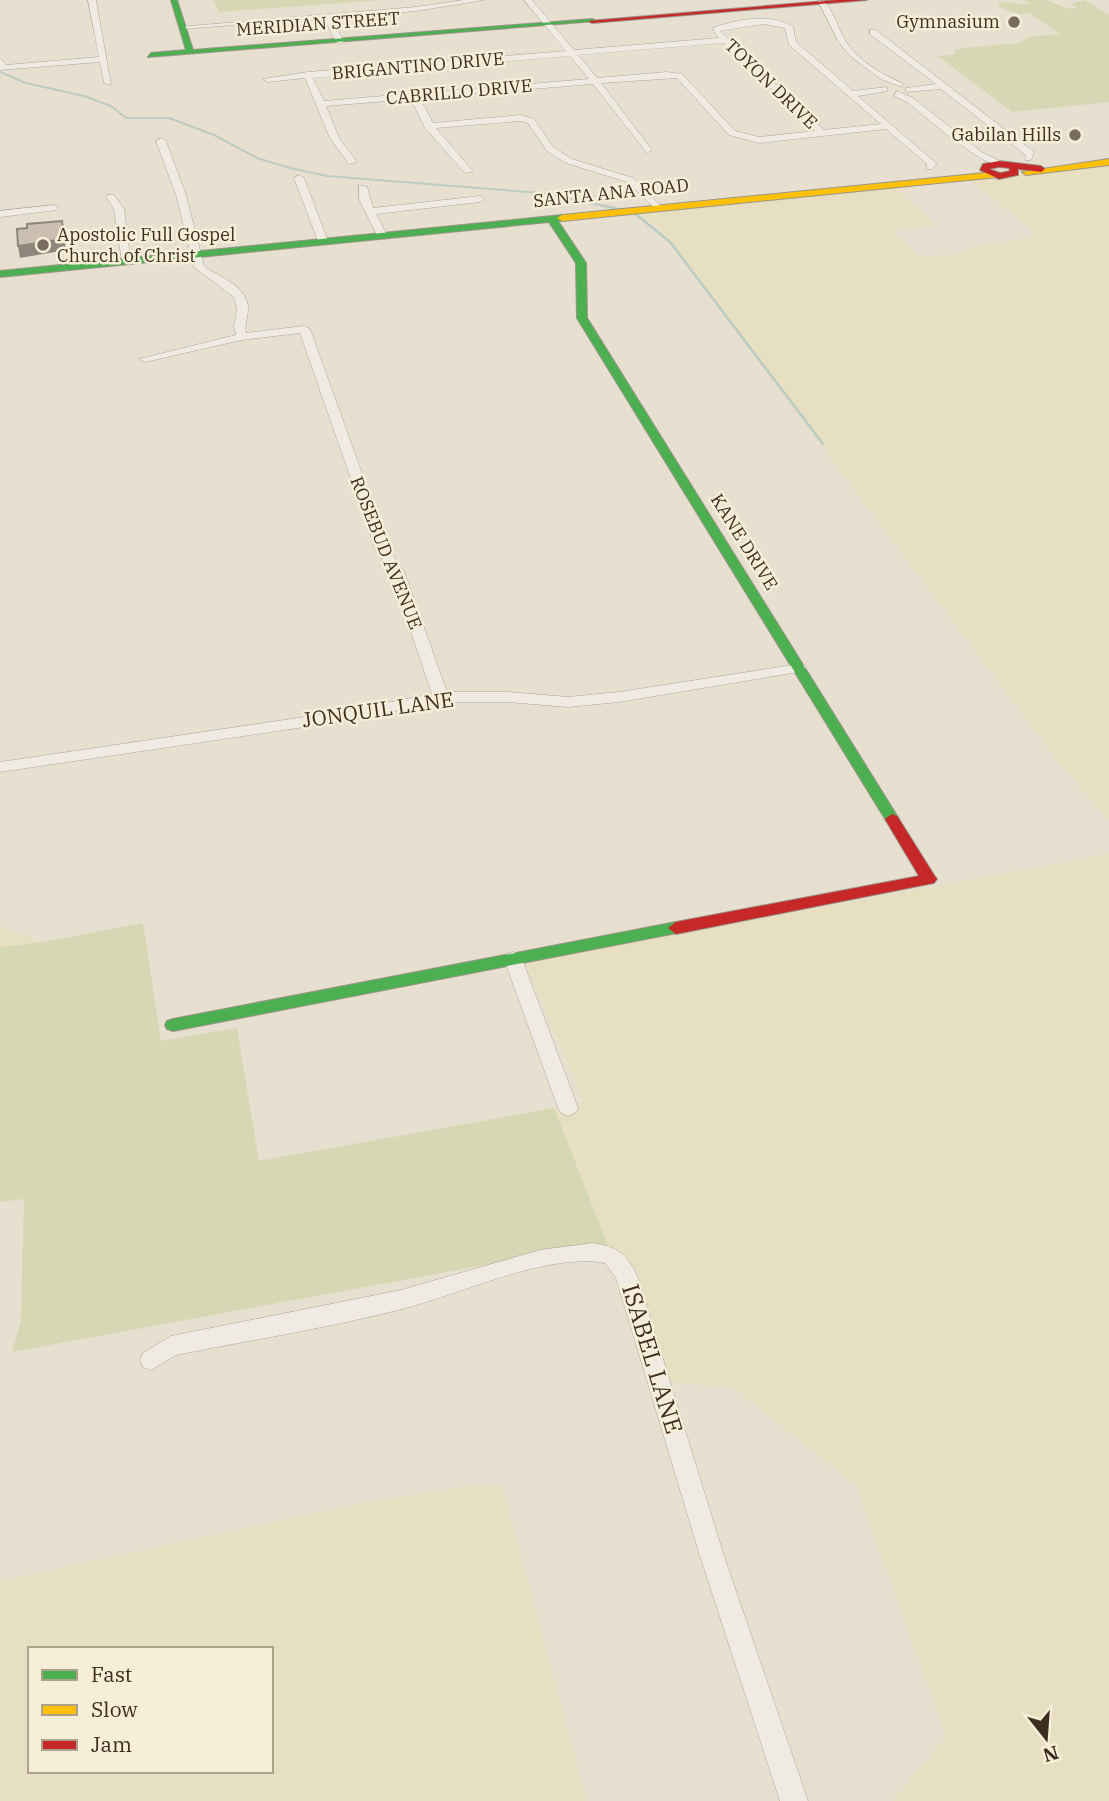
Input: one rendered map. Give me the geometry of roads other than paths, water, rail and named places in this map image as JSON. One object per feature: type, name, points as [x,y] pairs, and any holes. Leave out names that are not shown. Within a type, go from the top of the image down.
[{"type":"street","points":[[92,0],[108,83]]},
{"type":"street","points":[[174,0],[190,52]]},
{"type":"street","points":[[182,27],[416,9],[480,0]]},
{"type":"street","points":[[528,0],[647,150]]},
{"type":"street","name":"MERIDIAN STREET","points":[[151,55],[864,0]]},
{"type":"street","points":[[819,2],[836,20],[844,44],[997,167]]},
{"type":"street","points":[[327,16],[340,41]]},
{"type":"street","name":"TOYON DRIVE","points":[[822,133],[715,30],[769,23],[789,27],[792,43],[856,93]]},
{"type":"street","points":[[873,32],[939,86],[1031,154],[1028,158]]},
{"type":"street","name":"BRIGANTINO DRIVE","points":[[267,79],[725,40]]},
{"type":"street","points":[[2,64],[102,59]]},
{"type":"street","points":[[308,75],[323,104],[335,138],[352,162]]},
{"type":"street","name":"CABRILLO DRIVE","points":[[323,104],[594,80],[679,76],[733,133],[743,138],[759,140],[889,126]]},
{"type":"street","points":[[856,93],[939,86]]},
{"type":"street","points":[[856,93],[932,164],[929,167]]},
{"type":"street","points":[[414,96],[428,126],[468,171]]},
{"type":"street","points":[[428,126],[521,118],[531,121],[550,149],[569,161],[630,180],[658,208]]},
{"type":"street","points":[[145,359],[242,337],[238,327],[243,307],[241,300],[235,290],[200,267],[181,195],[161,141]]},
{"type":"street","name":"SANTA ANA ROAD","points":[[0,274],[903,183],[997,167],[1041,169],[1109,162]]},
{"type":"street","points":[[299,178],[323,241]]},
{"type":"street","points":[[362,187],[382,235]]},
{"type":"street","points":[[111,197],[119,209],[127,262]]},
{"type":"street","points":[[372,211],[480,199]]},
{"type":"street","points":[[0,214],[54,208]]},
{"type":"street","name":"KANE DRIVE","points":[[513,958],[929,879],[582,318],[581,262],[552,219]]},
{"type":"street","name":"ROSEBUD AVENUE","points":[[242,337],[304,329],[383,551],[397,571],[441,697]]},
{"type":"street","name":"JONQUIL LANE","points":[[0,767],[345,716],[441,697],[508,697],[568,702],[619,697],[799,668]]},
{"type":"street","points":[[173,1025],[513,958],[568,1108]]},
{"type":"street","name":"ISABEL LANE","points":[[151,1360],[171,1346],[401,1300],[439,1290],[475,1275],[524,1263],[593,1251],[617,1260],[629,1281],[634,1307],[712,1556],[794,1801]]},
{"type":"waterway","points":[[0,72],[26,83],[84,96],[111,106],[126,118],[169,118],[214,135],[257,158],[290,168],[327,176],[540,193],[590,203]]},
{"type":"waterway","points":[[581,201],[623,210]]},
{"type":"waterway","points":[[632,211],[670,242],[823,444]]},
{"type":"place","name":"Gymnasium","points":[[1014,22]]},
{"type":"place","name":"Gabilan Hills","points":[[1075,135]]},
{"type":"place","name":"Apostolic Full Gospel Church of Christ","points":[[43,245]]}]
